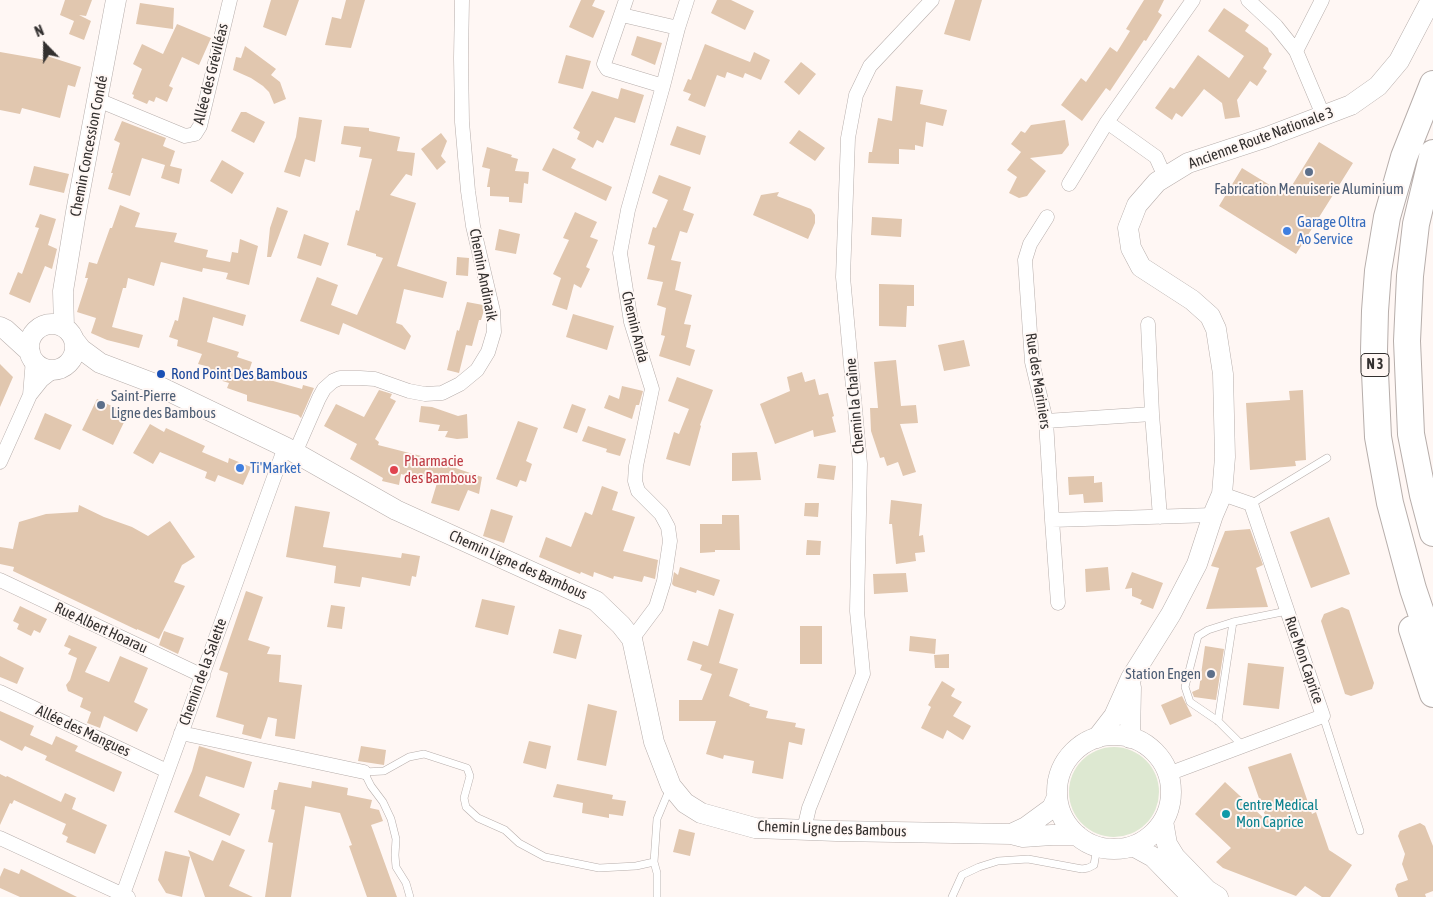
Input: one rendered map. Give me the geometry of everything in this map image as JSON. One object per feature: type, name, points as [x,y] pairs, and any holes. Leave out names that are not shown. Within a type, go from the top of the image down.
[{"type":"highway","name":"N 3","points":[[1433,84],[1404,157],[1387,216],[1374,311],[1378,437],[1385,522],[1400,592],[1433,694]]},
{"type":"highway","name":"N 3","points":[[1433,153],[1416,224],[1410,276],[1406,341],[1411,434],[1423,495],[1433,533]]},
{"type":"highway","name":"N 3","points":[[1410,276],[1419,327],[1424,436],[1433,476]]},
{"type":"highway","name":"N 3","points":[[1378,437],[1393,512],[1413,589],[1433,648]]},
{"type":"main road","name":"Chemin Concession Condé","points":[[56,330],[62,309],[63,291],[116,0]]},
{"type":"main road","name":"Ancienne Route Nationale 3","points":[[1097,738],[1114,716],[1131,678],[1171,614],[1197,564],[1222,494],[1225,457],[1223,374],[1216,329],[1210,316],[1192,300],[1141,266],[1131,248],[1128,228],[1137,205],[1157,182],[1188,163],[1268,137],[1351,104],[1378,86],[1399,61],[1431,0]]},
{"type":"main road","points":[[3,328],[56,330],[75,348],[73,356],[60,368],[42,368],[3,328]]},
{"type":"main road","name":"Chemin Ligne des Bambous","points":[[56,330],[100,363],[150,382],[290,450],[396,510],[596,601],[632,639],[654,742],[670,786],[685,802],[701,813],[755,828],[1011,834],[1023,837],[1052,834],[1077,836]]},
{"type":"main road","points":[[32,356],[30,339],[56,330]]},
{"type":"main road","name":"Chemin Ligne des Bambous","points":[[60,368],[78,362],[100,363]]},
{"type":"main road","points":[[1130,738],[1131,678]]},
{"type":"main road","points":[[1113,736],[1130,738],[1146,745],[1160,758],[1168,774],[1171,790],[1170,806],[1155,832],[1145,840],[1133,846],[1115,849],[1098,847],[1077,836],[1067,825],[1060,811],[1057,797],[1058,782],[1063,767],[1083,745],[1097,738],[1113,736]]},
{"type":"main road","points":[[1011,834],[1052,808],[1057,797]]},
{"type":"main road","points":[[1163,821],[1167,844],[1175,856],[1207,890],[1218,897]]},
{"type":"main road","points":[[1133,846],[1153,857],[1192,897]]},
{"type":"street","name":"Allée des Gréviléas","points":[[98,100],[185,136],[195,134],[200,126],[230,0]]},
{"type":"street","name":"Chemin Andinaik","points":[[290,450],[324,389],[333,381],[348,377],[368,378],[409,391],[425,394],[442,393],[460,384],[477,370],[488,352],[494,332],[493,311],[472,217],[462,122],[462,0]]},
{"type":"street","points":[[626,0],[604,64],[607,69],[663,86]]},
{"type":"street","name":"Chemin Anda","points":[[632,639],[656,607],[664,581],[670,540],[668,526],[661,514],[638,491],[635,481],[636,466],[652,389],[631,322],[620,253],[628,210],[687,0]]},
{"type":"street","name":"Chemin la Chaîne","points":[[804,829],[809,808],[863,674],[856,611],[860,464],[843,277],[848,138],[856,95],[870,66],[932,0]]},
{"type":"street","points":[[1069,184],[1107,122],[1193,0]]},
{"type":"street","points":[[1248,0],[1276,26],[1296,51],[1323,115]]},
{"type":"street","points":[[1296,51],[1322,0]]},
{"type":"street","points":[[622,15],[678,28]]},
{"type":"street","points":[[1107,122],[1156,157],[1165,177]]},
{"type":"street","name":"Rue des Mariniers","points":[[1047,217],[1030,244],[1025,260],[1032,362],[1046,421],[1058,603]]},
{"type":"street","points":[[1148,324],[1152,414],[1160,516]]},
{"type":"street","points":[[30,395],[32,356]]},
{"type":"street","points":[[0,462],[30,395],[42,380],[60,368]]},
{"type":"street","points":[[1046,421],[1152,414]]},
{"type":"street","name":"Chemin de la Salette","points":[[124,896],[181,733],[290,450]]},
{"type":"street","points":[[1222,494],[1251,504]]},
{"type":"street","name":"Rue Mon Caprice","points":[[1168,774],[1323,716],[1251,504]]},
{"type":"street","points":[[1052,520],[1213,515]]},
{"type":"street","name":"Rue Albert Hoarau","points":[[0,580],[203,676]]},
{"type":"street","name":"Allée des Mangues","points":[[0,692],[167,771]]},
{"type":"street","points":[[181,733],[364,772]]},
{"type":"street","points":[[0,838],[124,896]]},
{"type":"lane","points":[[1251,504],[1327,458]]},
{"type":"lane","points":[[1243,746],[1218,721],[1190,702],[1185,687],[1198,636],[1208,630],[1233,622],[1288,611]]},
{"type":"lane","points":[[1218,721],[1233,622]]},
{"type":"lane","points":[[1323,716],[1360,831]]},
{"type":"lane","points":[[410,897],[406,883],[396,867],[396,839],[391,819],[383,802],[371,786],[364,772],[384,771],[408,757],[424,754],[467,768],[470,776],[464,798],[466,807],[478,818],[505,830],[519,843],[545,857],[599,868],[636,866],[654,862]]},
{"type":"lane","points":[[657,897],[657,874],[654,862],[658,819],[670,786]]},
{"type":"lane","points":[[952,897],[962,875],[979,867],[998,861],[1028,860],[1082,869],[1088,868],[1094,865],[1098,847]]},
{"type":"green space","points":[[1114,747],[1123,748],[1139,755],[1151,767],[1158,783],[1158,801],[1151,817],[1139,829],[1123,836],[1114,837],[1105,836],[1089,829],[1077,817],[1070,801],[1069,792],[1070,783],[1077,767],[1089,755],[1105,748]]},
{"type":"building","points":[[65,0],[92,0],[86,16],[79,15],[91,21],[84,40],[69,34],[74,21],[60,15]]},
{"type":"building","points":[[271,0],[299,0],[286,36],[263,27]]},
{"type":"building","points":[[346,0],[365,0],[351,48],[325,45],[332,17],[341,19]]},
{"type":"building","points":[[581,0],[595,0],[592,6],[605,11],[593,38],[569,27]]},
{"type":"building","points":[[717,0],[731,0],[754,11],[745,30],[711,13]]},
{"type":"building","points":[[955,0],[982,0],[970,41],[944,34]]},
{"type":"building","points":[[1144,0],[1164,0],[1158,12],[1162,15],[1110,91],[1106,88],[1082,121],[1061,105],[1081,78],[1086,82],[1110,47],[1117,52],[1130,31],[1126,29]]},
{"type":"building","points":[[140,3],[174,8],[173,29],[136,24]]},
{"type":"building","points":[[1224,8],[1249,25],[1245,31],[1268,48],[1272,54],[1263,68],[1267,71],[1257,86],[1250,81],[1237,100],[1240,117],[1225,119],[1222,103],[1204,89],[1182,117],[1176,113],[1172,120],[1155,108],[1170,87],[1174,89],[1198,55],[1229,78],[1244,56],[1208,31]]},
{"type":"building","points":[[177,24],[211,38],[199,65],[182,57],[169,86],[173,88],[167,102],[156,97],[154,102],[149,100],[147,104],[133,98],[134,95],[132,94],[142,69],[133,64],[142,44],[163,54]]},
{"type":"building","points":[[637,36],[662,43],[655,65],[631,55]]},
{"type":"building","points":[[705,44],[750,62],[754,52],[770,60],[761,80],[745,73],[743,78],[727,72],[725,78],[717,75],[705,107],[688,100],[691,94],[683,91],[688,79],[691,80]]},
{"type":"building","points":[[245,46],[276,69],[271,75],[280,82],[286,99],[274,104],[269,92],[263,86],[233,70],[236,57],[241,58]]},
{"type":"building","points":[[0,52],[46,60],[47,56],[81,67],[75,87],[68,85],[60,118],[22,108],[20,114],[0,110]]},
{"type":"building","points":[[566,55],[591,61],[583,89],[558,83]]},
{"type":"building","points":[[801,62],[816,74],[799,95],[784,82]]},
{"type":"building","points":[[896,86],[923,90],[920,104],[947,110],[943,126],[926,122],[923,147],[915,145],[915,150],[899,149],[899,164],[868,163],[869,152],[872,152],[878,118],[892,121]]},
{"type":"building","points":[[621,88],[644,95],[635,123],[615,117],[603,143],[597,140],[593,148],[577,139],[580,132],[573,128],[592,91],[618,99]]},
{"type":"building","points":[[241,112],[246,112],[265,122],[254,143],[231,131]]},
{"type":"building","points":[[299,117],[322,120],[315,162],[305,159],[300,177],[284,172],[296,137]]},
{"type":"building","points":[[1065,120],[1069,145],[1062,154],[1030,158],[1046,171],[1027,196],[1019,198],[1009,193],[1017,177],[1007,170],[1021,152],[1011,144],[1021,131],[1025,133],[1031,125]]},
{"type":"building","points":[[122,121],[166,138],[163,146],[175,151],[170,166],[182,169],[179,184],[161,178],[165,165],[142,158],[130,196],[108,189],[120,143],[114,140]]},
{"type":"building","points":[[344,126],[369,128],[369,131],[400,137],[397,151],[415,153],[412,176],[406,174],[390,195],[416,203],[397,266],[447,282],[443,298],[404,289],[396,323],[402,325],[411,336],[405,350],[343,323],[339,335],[300,321],[317,277],[338,285],[331,305],[357,315],[383,258],[347,245],[356,210],[359,211],[372,159],[359,157],[361,147],[341,144]]},
{"type":"building","points":[[677,126],[706,136],[700,155],[670,145]]},
{"type":"building","points":[[799,130],[825,148],[815,161],[789,143]]},
{"type":"building","points":[[441,133],[447,141],[441,156],[446,162],[437,170],[421,149]]},
{"type":"building","points":[[1319,142],[1353,163],[1296,254],[1219,206],[1242,168],[1286,195]]},
{"type":"building","points":[[487,147],[512,155],[511,157],[518,159],[515,171],[529,172],[528,184],[524,183],[522,203],[509,202],[509,197],[490,196],[490,187],[487,187],[490,169],[482,167]]},
{"type":"building","points":[[553,148],[576,159],[571,168],[612,187],[606,201],[542,170]]},
{"type":"building","points":[[222,160],[244,173],[232,194],[210,181]]},
{"type":"building","points":[[34,166],[69,174],[64,193],[29,185]]},
{"type":"building","points":[[659,175],[691,187],[683,210],[694,214],[687,233],[680,231],[671,260],[681,262],[675,290],[692,295],[684,324],[691,325],[686,347],[695,350],[690,366],[659,356],[665,336],[661,335],[666,308],[657,305],[663,282],[647,279],[655,246],[648,244],[653,227],[656,228],[668,200],[652,193]]},
{"type":"building","points":[[779,192],[777,196],[811,209],[815,215],[815,223],[808,239],[753,215],[761,195]]},
{"type":"building","points":[[120,205],[140,213],[135,227],[177,233],[174,242],[208,250],[206,257],[230,262],[232,252],[238,253],[240,239],[258,246],[249,285],[226,279],[228,273],[203,268],[202,272],[161,262],[154,286],[128,278],[126,288],[123,288],[112,327],[143,335],[139,348],[107,340],[91,333],[96,318],[77,312],[88,278],[85,278],[89,262],[97,264]]},
{"type":"building","points":[[277,207],[288,211],[271,257],[267,257],[270,228]]},
{"type":"building","points":[[575,212],[597,222],[590,237],[598,240],[586,267],[590,269],[581,288],[574,284],[567,310],[552,305],[561,278],[553,274],[569,240],[563,238]]},
{"type":"building","points":[[40,214],[56,219],[48,245],[57,249],[52,269],[45,266],[30,303],[9,294],[18,272],[22,274],[39,228],[35,227]]},
{"type":"building","points":[[872,217],[902,219],[901,237],[871,235]]},
{"type":"building","points":[[499,229],[520,234],[516,254],[495,250]]},
{"type":"building","points":[[304,234],[329,243],[321,266],[297,258]]},
{"type":"building","points":[[457,257],[469,258],[468,276],[456,275]]},
{"type":"building","points":[[879,284],[914,285],[914,306],[907,306],[906,327],[879,326]]},
{"type":"building","points":[[183,297],[246,315],[243,326],[213,317],[207,342],[239,352],[237,357],[252,362],[248,374],[302,389],[303,385],[314,388],[301,418],[298,415],[247,401],[247,395],[227,388],[229,383],[203,375],[206,366],[198,364],[202,354],[177,346],[178,340],[169,337],[175,320],[178,321]]},
{"type":"building","points":[[467,302],[483,305],[484,310],[481,320],[479,320],[472,346],[466,345],[459,373],[447,370],[457,330],[459,331]]},
{"type":"building","points":[[573,314],[614,326],[607,350],[566,337]]},
{"type":"building","points":[[964,340],[970,366],[944,371],[938,345]]},
{"type":"building","points":[[896,360],[901,406],[916,405],[918,423],[900,424],[916,472],[903,476],[898,462],[887,466],[884,457],[880,458],[871,431],[870,408],[878,408],[874,362]]},
{"type":"building","points":[[0,364],[13,377],[0,407]]},
{"type":"building","points":[[802,372],[805,382],[815,379],[819,395],[828,393],[836,432],[814,437],[813,430],[775,444],[760,404],[790,391],[787,377]]},
{"type":"building","points":[[677,377],[713,390],[700,425],[690,466],[666,459],[674,432],[679,434],[689,409],[668,401]]},
{"type":"building","points":[[622,386],[643,391],[632,419],[604,408],[609,395],[619,399]]},
{"type":"building","points":[[379,390],[392,394],[390,398],[396,401],[375,439],[379,442],[378,445],[433,459],[482,477],[479,494],[468,490],[459,511],[431,503],[437,483],[401,474],[399,485],[382,481],[383,478],[350,459],[357,444],[324,426],[336,404],[364,417]]},
{"type":"building","points":[[1303,390],[1306,460],[1295,461],[1296,466],[1250,470],[1246,403],[1290,400],[1289,391]]},
{"type":"building","points":[[97,399],[128,414],[113,445],[82,430]]},
{"type":"building","points":[[572,404],[586,409],[577,433],[563,428]]},
{"type":"building","points":[[421,406],[432,407],[458,416],[467,414],[468,438],[445,437],[448,431],[438,431],[440,425],[419,422]]},
{"type":"building","points":[[45,413],[72,425],[60,450],[34,439]]},
{"type":"building","points":[[518,421],[538,428],[526,461],[532,464],[526,482],[520,480],[517,487],[496,479]]},
{"type":"building","points":[[150,424],[164,432],[166,428],[205,446],[202,452],[228,463],[229,458],[251,467],[243,485],[218,475],[215,482],[205,478],[207,472],[160,452],[153,464],[133,453]]},
{"type":"building","points":[[588,426],[626,439],[620,456],[606,452],[607,449],[582,441]]},
{"type":"building","points":[[757,452],[761,480],[732,481],[732,453]]},
{"type":"building","points":[[819,464],[836,466],[834,480],[817,478]]},
{"type":"building","points":[[1094,476],[1094,483],[1102,482],[1103,502],[1084,503],[1083,494],[1069,495],[1068,477]]},
{"type":"building","points":[[602,486],[618,492],[612,510],[635,517],[623,551],[658,560],[655,579],[644,576],[642,582],[614,576],[613,579],[594,572],[593,577],[581,572],[580,574],[539,557],[546,537],[571,547],[585,512],[592,515]]},
{"type":"building","points":[[891,500],[922,504],[919,536],[923,535],[925,552],[915,553],[916,561],[896,564],[892,524],[889,524]]},
{"type":"building","points":[[805,503],[819,503],[818,517],[804,516]]},
{"type":"building","points":[[79,505],[132,527],[148,536],[170,521],[195,557],[182,565],[174,582],[185,586],[159,639],[13,571],[14,567],[0,564],[0,547],[13,549],[19,522],[46,514],[78,512]]},
{"type":"building","points":[[295,506],[330,512],[323,547],[401,558],[402,553],[420,556],[416,577],[412,576],[410,586],[362,577],[360,587],[334,583],[336,566],[286,557]]},
{"type":"building","points":[[491,509],[513,516],[504,543],[483,536]]},
{"type":"building","points":[[722,515],[739,515],[740,550],[715,550],[715,552],[700,553],[700,524],[722,524]]},
{"type":"building","points":[[1329,517],[1350,574],[1311,588],[1290,532]]},
{"type":"building","points":[[1250,529],[1263,565],[1256,568],[1268,607],[1206,609],[1219,568],[1211,566],[1225,531]]},
{"type":"building","points":[[807,540],[821,541],[820,555],[806,555]]},
{"type":"building","points":[[680,567],[720,580],[714,596],[697,590],[696,593],[674,586],[672,584],[674,572],[678,575]]},
{"type":"building","points":[[1108,567],[1110,590],[1086,592],[1085,569]]},
{"type":"building","points":[[1132,572],[1163,583],[1153,609],[1140,604],[1142,600],[1132,596],[1132,588],[1125,589]]},
{"type":"building","points":[[906,573],[908,592],[874,594],[873,574]]},
{"type":"building","points":[[246,591],[263,597],[248,640],[270,647],[267,654],[281,655],[279,682],[302,685],[295,739],[275,736],[277,719],[268,717],[261,739],[242,734],[244,725],[216,717],[228,673],[219,670]]},
{"type":"building","points":[[482,599],[515,606],[508,635],[475,627]]},
{"type":"building","points":[[331,605],[345,607],[342,629],[327,627]]},
{"type":"building","points":[[20,606],[47,619],[40,633],[34,630],[31,636],[17,629],[19,624],[13,621]]},
{"type":"building","points":[[1342,607],[1349,610],[1374,683],[1372,689],[1351,696],[1345,694],[1321,621],[1324,614]]},
{"type":"building","points":[[719,609],[734,614],[719,663],[738,669],[729,696],[750,704],[749,706],[768,711],[766,718],[796,723],[795,727],[805,729],[802,745],[789,742],[783,779],[752,773],[754,761],[724,755],[723,759],[706,754],[716,721],[679,721],[679,700],[702,700],[712,674],[700,670],[702,665],[687,660],[693,641],[708,646]]},
{"type":"building","points":[[800,626],[822,626],[822,664],[800,664]]},
{"type":"building","points":[[559,629],[582,635],[576,659],[553,653]]},
{"type":"building","points":[[164,631],[184,638],[178,654],[159,645]]},
{"type":"building","points":[[69,635],[97,647],[85,672],[109,682],[120,656],[148,668],[134,702],[148,709],[137,732],[104,716],[100,728],[87,723],[91,712],[80,707],[83,698],[68,691],[66,685],[70,680],[77,658],[68,654],[71,649],[64,646]]},
{"type":"building","points":[[910,636],[936,639],[935,654],[909,651]]},
{"type":"building","points":[[1205,646],[1224,649],[1216,700],[1194,697],[1192,692],[1199,689]]},
{"type":"building","points":[[949,654],[949,668],[935,668],[934,655]]},
{"type":"building","points":[[0,656],[24,668],[17,684],[0,677]]},
{"type":"building","points":[[1248,663],[1284,667],[1279,709],[1243,705]]},
{"type":"building","points":[[942,681],[955,689],[951,696],[962,702],[953,716],[971,726],[963,740],[947,730],[943,739],[921,728],[931,707],[928,705]]},
{"type":"building","points":[[1182,696],[1192,716],[1170,725],[1161,705]]},
{"type":"building","points":[[588,704],[617,711],[606,766],[577,760]]},
{"type":"building","points":[[0,711],[34,726],[30,735],[52,745],[56,736],[78,746],[75,751],[122,772],[114,792],[45,760],[47,756],[25,746],[22,751],[0,740]]},
{"type":"building","points":[[529,741],[551,746],[546,769],[523,763]]},
{"type":"building","points":[[199,746],[252,762],[244,788],[206,776],[199,796],[240,814],[230,836],[174,812],[192,771]]},
{"type":"building","points":[[361,746],[386,750],[384,765],[358,761]]},
{"type":"building","points":[[1291,753],[1312,814],[1316,812],[1329,850],[1352,865],[1330,897],[1322,897],[1305,886],[1296,896],[1223,868],[1216,862],[1231,848],[1195,814],[1225,782],[1267,821],[1248,767]]},
{"type":"building","points":[[0,774],[61,802],[65,793],[76,798],[72,809],[107,825],[95,854],[66,842],[68,837],[62,834],[66,824],[14,800],[12,804],[10,803],[0,825]]},
{"type":"building","points":[[312,781],[348,788],[347,795],[372,800],[370,808],[379,810],[383,821],[371,825],[397,897],[367,897],[349,846],[352,845],[340,813],[305,806],[291,897],[265,897],[273,843],[268,842],[275,810],[271,809],[274,790],[277,790],[279,782],[311,788]]},
{"type":"building","points":[[557,784],[613,795],[612,799],[626,801],[623,816],[609,814],[609,818],[582,813],[583,803],[553,797]]},
{"type":"building","points":[[1420,823],[1425,826],[1433,846],[1433,891],[1425,894],[1426,897],[1398,897],[1395,889],[1397,884],[1408,880],[1402,864],[1405,854],[1398,836],[1400,831]]},
{"type":"building","points":[[679,829],[695,833],[690,856],[673,852]]},
{"type":"building","points":[[222,840],[245,850],[229,886],[253,897],[205,897],[188,850],[213,861]]},
{"type":"building","points":[[165,851],[190,857],[182,897],[166,893],[158,880]]},
{"type":"building","points":[[4,868],[19,874],[21,869],[77,897],[20,897],[0,888],[0,877]]},
{"type":"place","name":"Fabrication Menuiserie Aluminium","points":[[1309,172]]},
{"type":"place","name":"Garage Oltra Ao Service","points":[[1287,231]]},
{"type":"place","name":"Rond Point Des Bambous","points":[[161,374]]},
{"type":"place","name":"Saint-Pierre Ligne des Bambous","points":[[101,405]]},
{"type":"place","name":"Ti'Market","points":[[240,468]]},
{"type":"place","name":"Pharmacie des Bambous","points":[[394,470]]},
{"type":"place","name":"Station Engen","points":[[1211,674]]},
{"type":"place","name":"Centre Medical Mon Caprice","points":[[1226,814]]}]
